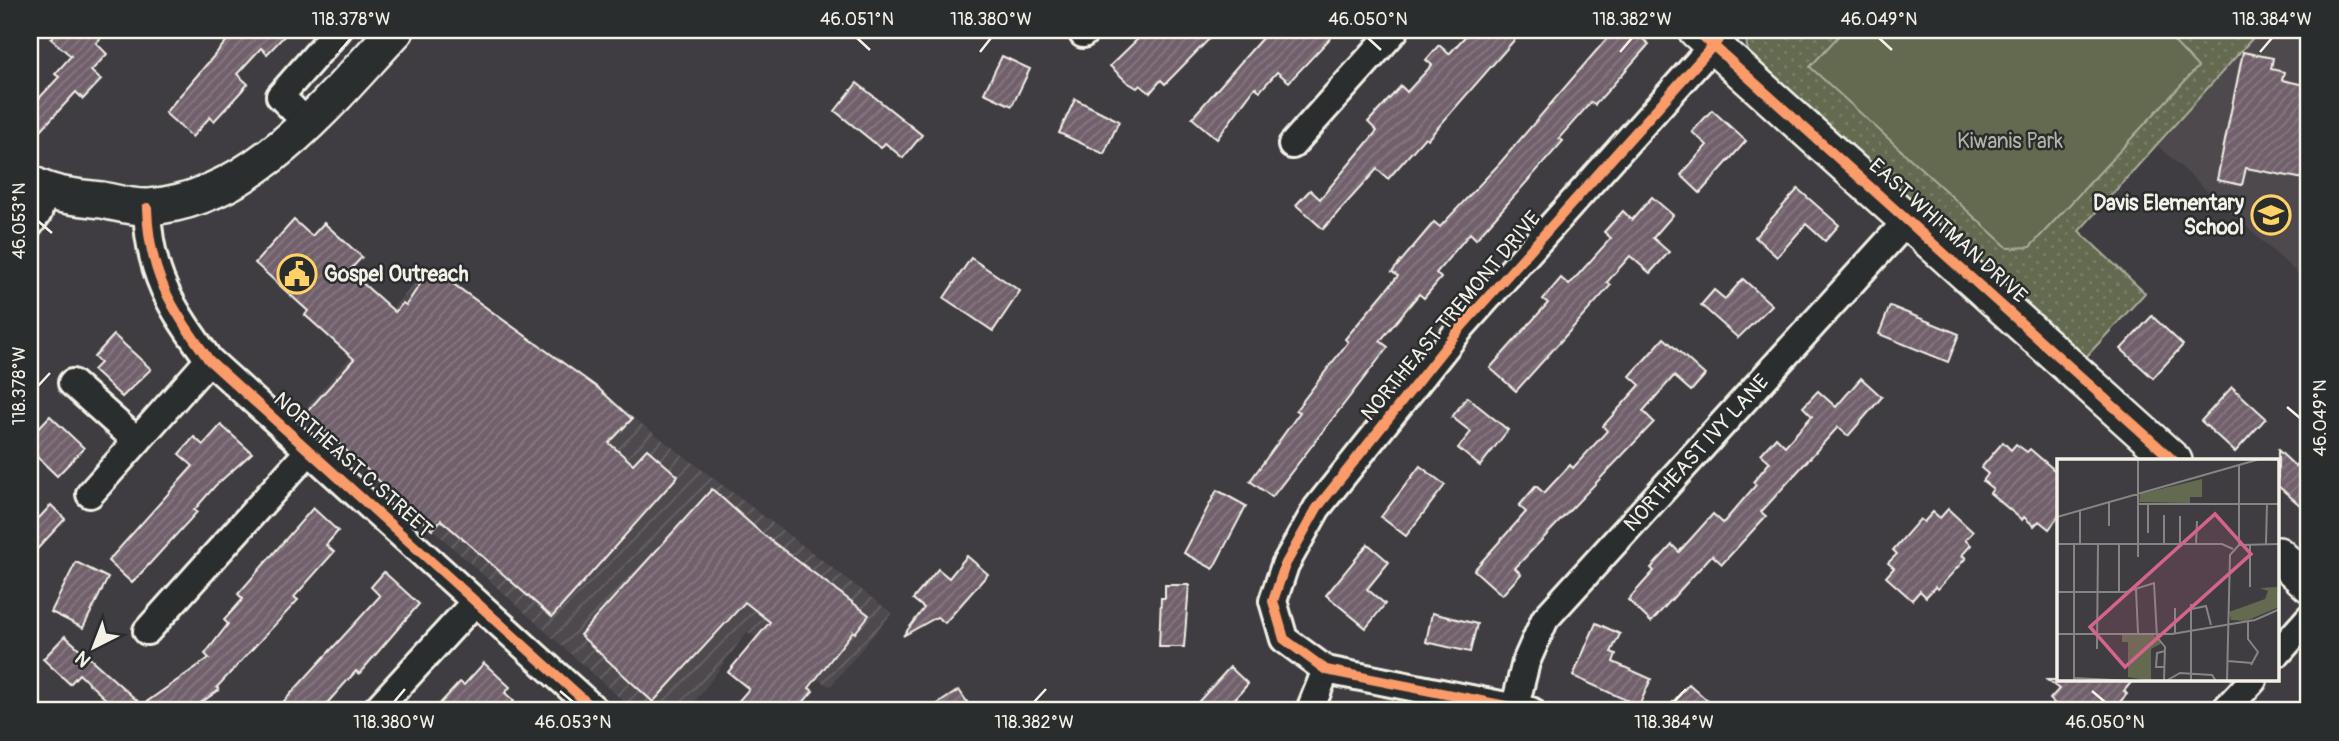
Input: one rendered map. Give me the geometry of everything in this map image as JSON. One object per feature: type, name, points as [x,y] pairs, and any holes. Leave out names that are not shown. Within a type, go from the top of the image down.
[{"type":"main road","points":[[37,187],[147,208],[186,201],[230,181],[279,151],[396,30]]},
{"type":"main road","name":"EAST WHITMAN DRIVE","points":[[1712,35],[1908,220],[2172,459]]},
{"type":"main road","points":[[2280,557],[2309,584]]},
{"type":"street","points":[[307,123],[280,96],[338,30]]},
{"type":"street","points":[[1292,145],[1395,30]]},
{"type":"street","name":"NORTHEAST TREMONT DRIVE","points":[[1326,670],[1284,639],[1273,601],[1285,565],[1317,508],[1463,325],[1712,35]]},
{"type":"street","points":[[30,224],[38,213],[37,187]]},
{"type":"street","name":"NORTHEAST C STREET","points":[[147,208],[148,244],[169,303],[209,360],[596,711]]},
{"type":"street","name":"NORTHEAST IVY LANE","points":[[1523,709],[1526,662],[1545,619],[1908,220]]},
{"type":"street","points":[[90,494],[209,360]]},
{"type":"street","points":[[72,383],[137,441]]},
{"type":"street","points":[[146,631],[308,452]]},
{"type":"street","points":[[374,711],[475,602]]},
{"type":"street","points":[[2280,651],[2309,618]]},
{"type":"street","points":[[1310,710],[1326,670],[1523,709]]},
{"type":"street","points":[[2224,711],[2251,682]]},
{"type":"shaded area","name":"Davis Elementary School","points":[[2260,30],[2309,30],[2309,284],[2158,146]]},
{"type":"shaded area","points":[[431,265],[892,613],[830,687],[747,632],[688,711],[634,711],[302,412]]},
{"type":"green space","name":"Kiwanis Park","points":[[1751,30],[2260,30],[2079,231],[2145,293],[2085,358],[1751,57],[1746,43]]},
{"type":"green space","name":"Kiwanis Park","points":[[1844,30],[2163,30],[2198,67],[2030,247],[2008,248],[1810,67]]},
{"type":"building","points":[[60,30],[108,30],[96,43],[107,54],[91,71],[101,80],[83,99],[76,92],[30,142],[30,108],[59,77],[55,74],[71,56],[51,39]]},
{"type":"building","points":[[236,30],[290,30],[267,54],[261,48],[237,74],[248,84],[214,121],[210,117],[192,137],[165,113]]},
{"type":"building","points":[[1147,30],[1218,30],[1165,84],[1161,80],[1150,93],[1140,85],[1137,88],[1127,82],[1110,66]]},
{"type":"building","points":[[1269,30],[1338,30],[1289,82],[1277,72],[1260,91],[1255,87],[1217,139],[1192,118]]},
{"type":"building","points":[[1471,30],[1523,30],[1428,139],[1425,137],[1388,179],[1377,169],[1323,229],[1296,205],[1310,190],[1320,199],[1377,131],[1368,122],[1401,86],[1407,92],[1432,65],[1426,60],[1439,45],[1449,54]]},
{"type":"building","points":[[1614,30],[1632,30],[1649,44],[1595,105],[1591,102],[1559,138],[1563,141],[1476,239],[1470,233],[1436,273],[1441,278],[1424,298],[1419,294],[1380,341],[1388,347],[1272,497],[1250,481],[1300,412],[1296,410],[1348,342],[1345,339],[1398,276],[1392,272],[1434,222],[1440,227],[1500,163]]},
{"type":"building","name":"Davis Elementary School","points":[[2243,52],[2273,58],[2271,69],[2284,72],[2282,80],[2309,86],[2309,180],[2246,168],[2242,185],[2217,180]]},
{"type":"building","points":[[1002,56],[1030,69],[1012,106],[984,93]]},
{"type":"building","points":[[857,83],[922,135],[903,158],[885,143],[881,148],[835,111]]},
{"type":"building","points":[[1075,99],[1119,121],[1104,154],[1059,133]]},
{"type":"building","points":[[1712,110],[1746,141],[1700,193],[1681,175],[1707,145],[1692,132]]},
{"type":"building","points":[[1798,189],[1839,225],[1825,241],[1806,224],[1777,257],[1755,237]]},
{"type":"building","points":[[1652,197],[1673,215],[1653,238],[1669,252],[1650,273],[1630,256],[1607,282],[1611,285],[1516,391],[1490,368],[1548,303],[1543,299],[1561,278],[1569,285],[1611,238],[1604,232],[1623,211],[1632,220]]},
{"type":"building","points":[[294,220],[312,236],[324,223],[362,257],[349,271],[395,312],[403,303],[406,305],[431,268],[598,388],[632,419],[609,443],[633,464],[647,449],[678,476],[552,617],[441,520],[432,530],[306,413],[354,359],[305,315],[308,311],[255,263]]},
{"type":"building","points":[[971,258],[1020,291],[993,331],[944,298]]},
{"type":"building","points":[[1743,279],[1772,305],[1738,338],[1701,305],[1714,290],[1725,299]]},
{"type":"building","points":[[1890,306],[1959,334],[1948,362],[1879,334]]},
{"type":"building","points":[[2152,316],[2183,345],[2153,378],[2121,349]]},
{"type":"building","points":[[114,335],[151,369],[122,397],[93,370],[100,363],[94,357]]},
{"type":"building","points":[[1664,338],[1705,375],[1691,391],[1674,376],[1643,411],[1654,422],[1515,568],[1521,574],[1502,595],[1474,570],[1526,512],[1519,506],[1536,486],[1544,493],[1570,465],[1573,468],[1607,431],[1603,426],[1640,385],[1630,376]]},
{"type":"building","points":[[1861,378],[1882,397],[1848,436],[1838,427],[1761,512],[1766,516],[1722,564],[1712,555],[1651,622],[1628,600],[1654,571],[1651,568],[1672,545],[1679,552],[1713,514],[1723,523],[1756,485],[1753,482],[1770,462],[1761,454],[1776,437],[1785,446],[1812,416],[1803,407],[1818,391],[1836,407]]},
{"type":"building","points":[[2232,387],[2266,418],[2235,452],[2201,421]]},
{"type":"building","points":[[1467,397],[1508,430],[1480,466],[1458,448],[1471,432],[1452,417]]},
{"type":"building","points":[[50,416],[84,448],[57,476],[30,450],[30,437]]},
{"type":"building","points":[[221,425],[252,453],[215,486],[194,510],[197,512],[132,583],[108,561],[193,466],[179,454],[194,437],[203,445]]},
{"type":"building","points":[[2003,442],[2011,450],[2016,444],[2027,452],[2030,449],[2057,472],[2057,519],[2049,529],[2039,521],[2034,526],[2024,517],[2022,520],[1990,493],[1993,489],[1983,481],[1988,474],[1981,468]]},
{"type":"building","points":[[2278,450],[2295,466],[2309,450],[2309,513],[2280,488]]},
{"type":"building","points":[[1420,466],[1445,485],[1406,536],[1381,517]]},
{"type":"building","points":[[712,489],[761,533],[869,615],[855,633],[853,631],[809,688],[813,691],[796,711],[730,711],[749,689],[728,672],[770,622],[745,602],[653,702],[580,635]]},
{"type":"building","points":[[1217,490],[1246,506],[1213,569],[1184,553]]},
{"type":"building","points":[[51,505],[65,519],[30,557],[30,510],[39,518]]},
{"type":"building","points":[[313,508],[338,531],[326,545],[334,552],[294,597],[298,600],[217,687],[219,690],[189,711],[105,711],[111,704],[79,674],[70,684],[43,659],[65,636],[142,705],[209,658],[205,654],[228,624],[224,620],[243,599],[238,594]]},
{"type":"building","points":[[1948,509],[1973,532],[1965,540],[1971,545],[1962,555],[1966,558],[1938,589],[1935,587],[1926,597],[1920,591],[1912,600],[1886,577],[1894,568],[1888,563],[1897,554],[1893,550],[1920,519],[1924,522],[1933,512],[1940,518]]},
{"type":"building","points":[[1368,544],[1389,562],[1367,589],[1385,604],[1366,628],[1326,595]]},
{"type":"building","points":[[967,556],[988,574],[945,623],[937,617],[903,636],[924,608],[913,599],[938,569],[949,578]]},
{"type":"building","points":[[76,562],[108,578],[83,628],[51,612]]},
{"type":"building","points":[[384,572],[419,604],[359,674],[356,671],[320,711],[275,711],[380,596],[371,587]]},
{"type":"building","points":[[1165,585],[1189,585],[1184,647],[1159,647],[1161,598],[1165,598]]},
{"type":"building","points":[[1432,613],[1477,624],[1470,652],[1426,642]]},
{"type":"building","points":[[1596,623],[1620,634],[1611,652],[1616,654],[1613,662],[1651,679],[1639,706],[1573,676]]},
{"type":"building","points":[[484,663],[510,687],[505,693],[514,701],[505,711],[433,711],[460,682],[464,685]]},
{"type":"building","points":[[1230,667],[1248,684],[1224,711],[1190,711]]},
{"type":"building","points":[[2047,680],[2131,682],[2124,691],[2127,694],[2112,711],[2049,711],[2055,704],[2050,699],[2059,689]]},
{"type":"building","points":[[1689,684],[1719,711],[1665,711]]},
{"type":"building","points":[[959,690],[973,711],[927,711]]},
{"type":"cycle path","points":[[1696,30],[2172,459]]},
{"type":"cycle path","points":[[1531,711],[1326,670],[1284,639],[1273,601],[1285,565],[1317,508],[1463,325],[1727,30]]},
{"type":"cycle path","points":[[147,208],[157,272],[173,306],[209,360],[596,711]]},
{"type":"place","name":"Davis Elementary School","points":[[2271,215]]},
{"type":"place","name":"Gospel Outreach","points":[[297,274]]}]
